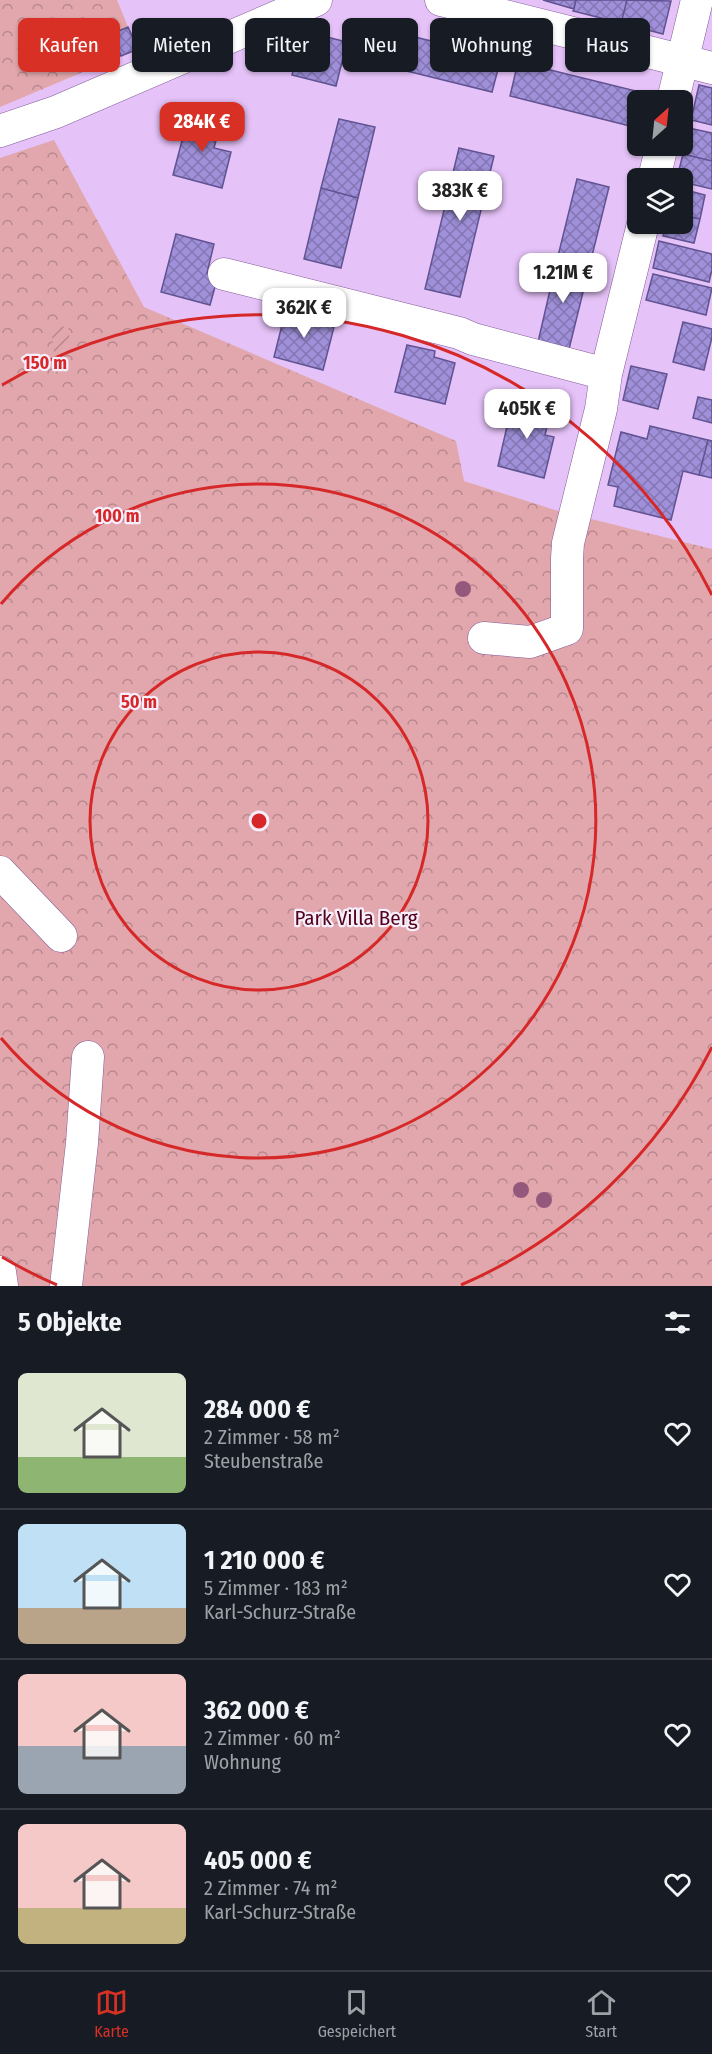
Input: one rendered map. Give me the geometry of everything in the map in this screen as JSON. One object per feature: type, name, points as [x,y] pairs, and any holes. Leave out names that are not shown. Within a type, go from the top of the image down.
[{"type":"street","points":[[0,131],[56,112],[316,0]]},
{"type":"street","points":[[441,0],[697,64]]},
{"type":"street","points":[[680,90],[697,64],[697,0]]},
{"type":"street","points":[[484,638],[530,642],[567,629],[568,543],[641,234]]},
{"type":"street","points":[[224,273],[459,333],[473,339],[606,374]]},
{"type":"street","points":[[0,872],[61,936]]},
{"type":"street","points":[[66,1286],[88,1057]]},
{"type":"street","points":[[0,1272],[2,1286]]},
{"type":"green space","points":[[0,0],[117,0],[128,27],[120,56],[120,18],[18,18],[18,72],[83,72],[0,107]]},
{"type":"green space","name":"Park Villa Berg","points":[[54,140],[144,307],[456,441],[464,481],[555,510],[712,549],[712,1286],[0,1286],[0,158]]},
{"type":"green space","points":[[68,326],[71,349],[54,352],[51,328]]},
{"type":"building","points":[[543,0],[576,0],[574,9]]},
{"type":"building","points":[[576,0],[627,0],[622,18],[601,18],[573,11]]},
{"type":"building","points":[[627,0],[671,1],[663,34],[650,31],[650,18],[622,18]]},
{"type":"building","points":[[128,27],[132,36],[132,51],[121,56],[120,54],[120,30]]},
{"type":"building","points":[[330,38],[342,41],[342,62],[336,86],[292,75],[293,72],[330,72]]},
{"type":"building","points":[[418,38],[430,41],[430,72],[497,72],[492,92],[411,72],[418,72]]},
{"type":"building","points":[[553,71],[632,90],[627,90],[627,125],[510,96],[516,72]]},
{"type":"building","points":[[699,85],[712,88],[712,125],[693,120]]},
{"type":"building","points":[[189,114],[221,122],[214,148],[231,152],[222,188],[173,175]]},
{"type":"building","points":[[339,119],[375,127],[358,198],[321,188]]},
{"type":"building","points":[[693,129],[712,133],[712,161],[691,156]]},
{"type":"building","points":[[459,148],[494,156],[460,297],[425,289]]},
{"type":"building","points":[[682,156],[712,161],[712,189],[693,185],[693,168],[680,168]]},
{"type":"building","points":[[577,179],[609,187],[589,268],[557,260]]},
{"type":"building","points":[[321,188],[358,198],[341,268],[304,259]]},
{"type":"building","points":[[693,192],[705,195],[700,219],[693,217]]},
{"type":"building","points":[[693,217],[700,219],[694,243],[663,236],[664,234],[693,234]]},
{"type":"building","points":[[176,234],[214,244],[207,273],[218,276],[210,305],[161,292]]},
{"type":"building","points":[[659,241],[712,254],[709,282],[653,268]]},
{"type":"building","points":[[557,260],[589,268],[569,349],[538,342]]},
{"type":"building","points":[[653,274],[712,288],[706,315],[646,300]]},
{"type":"building","points":[[286,309],[301,313],[302,309],[321,314],[319,323],[334,327],[323,370],[274,357]]},
{"type":"building","points":[[683,322],[712,329],[704,370],[673,362]]},
{"type":"building","points":[[407,345],[435,351],[434,357],[455,363],[445,404],[395,392]]},
{"type":"building","points":[[631,366],[667,374],[658,409],[623,400]]},
{"type":"building","points":[[698,397],[712,400],[712,423],[693,418]]},
{"type":"building","points":[[513,400],[551,409],[545,435],[554,437],[544,478],[498,466]]},
{"type":"building","points":[[650,426],[708,440],[699,475],[683,471],[671,520],[614,506],[618,487],[608,485],[621,432],[647,439]]},
{"type":"building","points":[[708,440],[712,441],[712,478],[699,475]]}]
